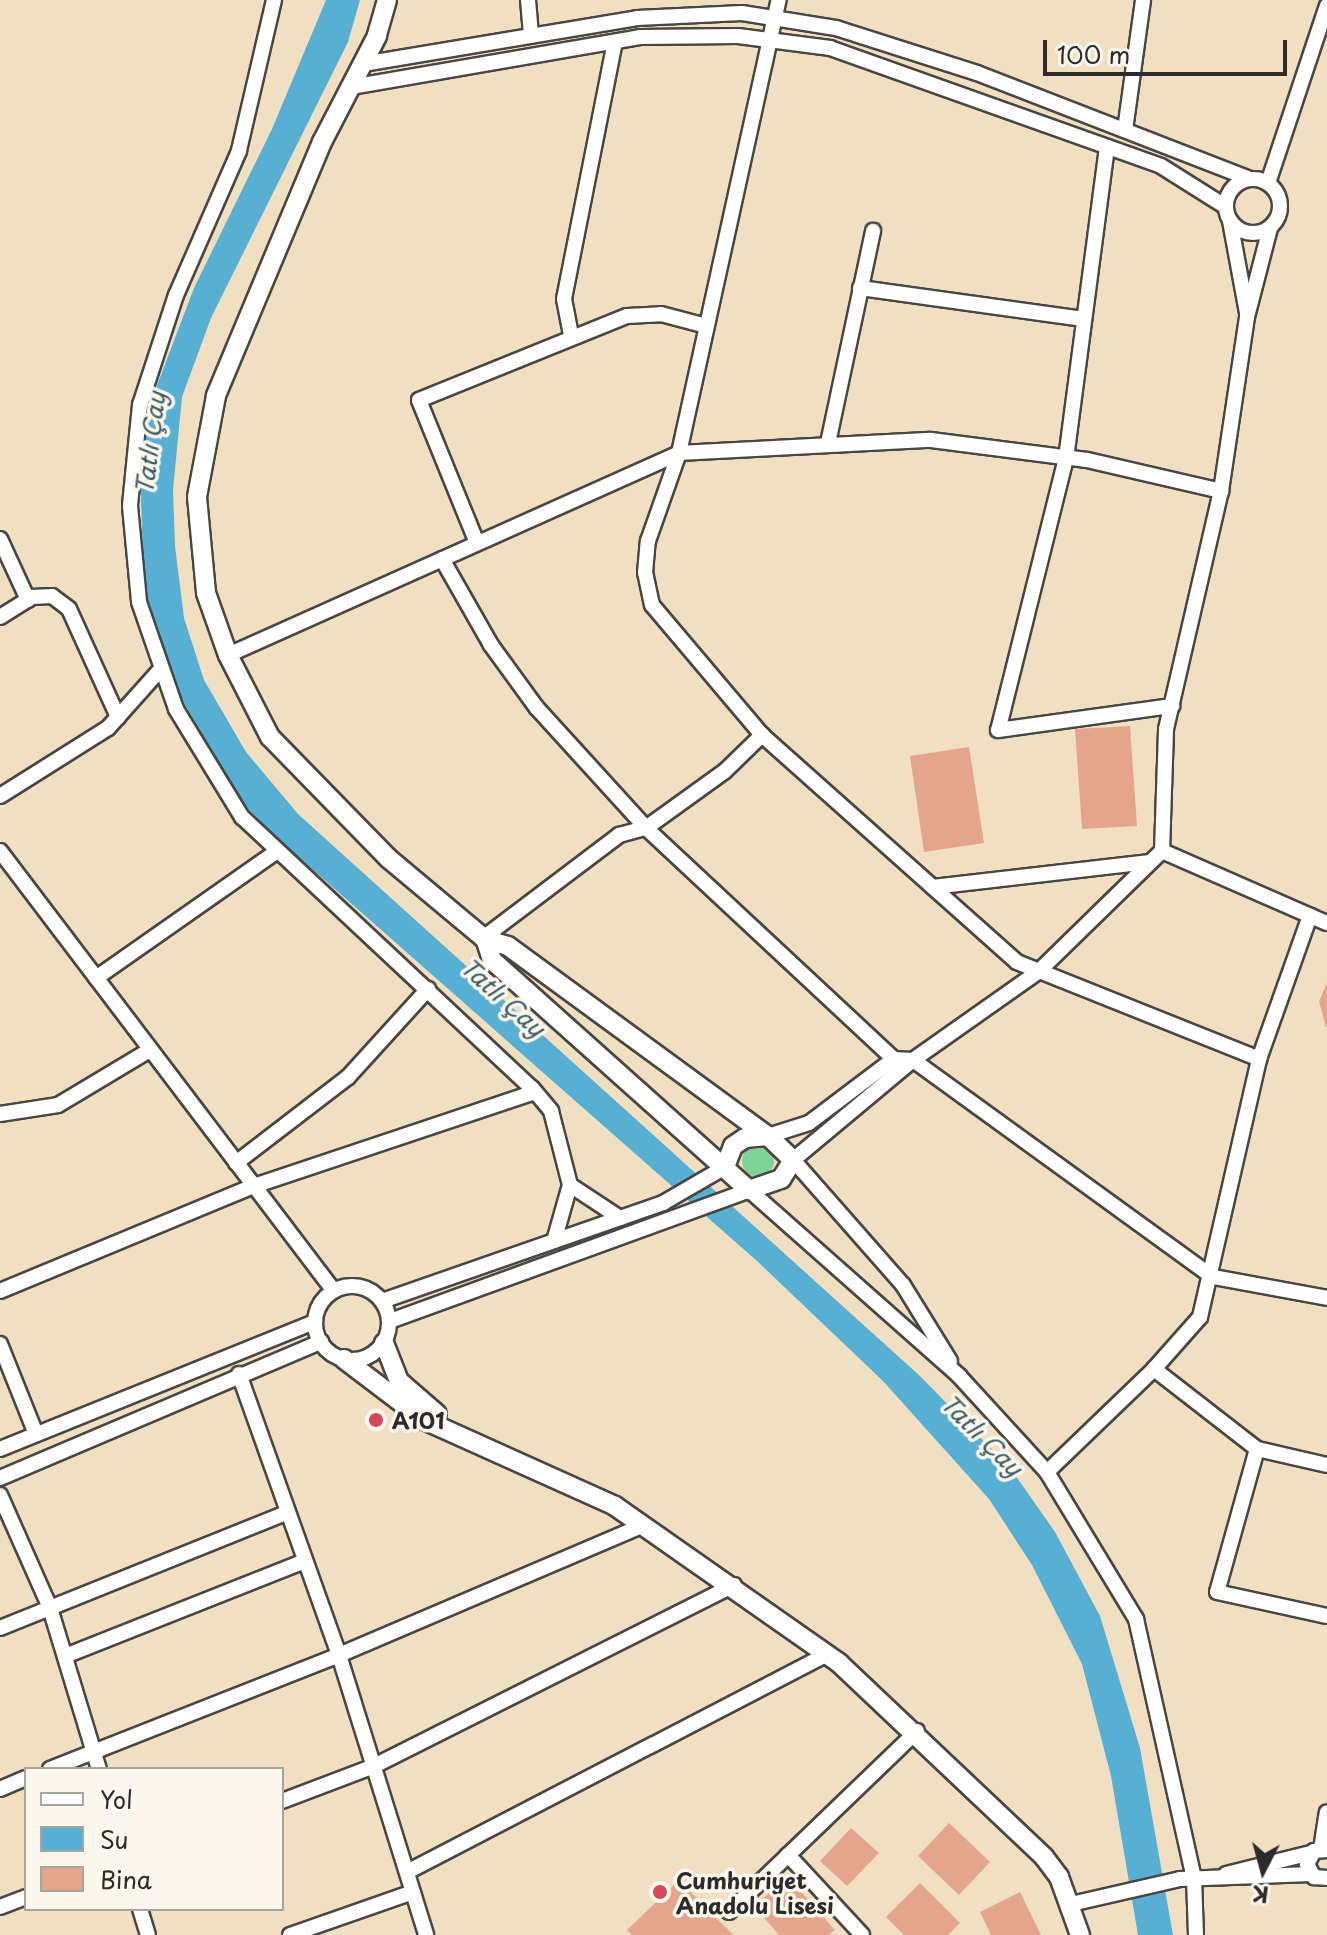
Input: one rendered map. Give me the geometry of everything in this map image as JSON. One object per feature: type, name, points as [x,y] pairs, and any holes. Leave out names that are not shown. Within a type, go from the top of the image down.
[{"type":"street","points":[[274,0],[239,151],[176,295],[137,419],[130,506],[132,568],[159,671],[222,790],[276,852],[428,989],[535,1092],[560,1136],[570,1185],[554,1241]]},
{"type":"street","points":[[387,0],[363,64],[216,396],[197,497],[206,593],[228,655],[270,737],[388,858],[484,938],[508,946],[768,1136],[793,1160],[903,1285],[959,1376]]},
{"type":"street","points":[[528,0],[531,36]]},
{"type":"street","points":[[779,0],[773,41],[751,107],[679,453],[648,541],[647,591],[652,605],[762,735],[1017,962],[1259,1059]]},
{"type":"street","points":[[1125,130],[1143,0]]},
{"type":"street","points":[[390,1321],[781,1179],[793,1160],[913,1060],[1039,971],[1162,851],[1172,706],[1221,491],[1247,317],[1270,228],[1281,206],[1268,183],[1327,6]]},
{"type":"street","points":[[363,64],[637,18],[742,13],[836,28],[977,73],[1250,179],[1268,183]]},
{"type":"street","points":[[351,87],[615,42],[738,36],[830,48],[1161,166],[1228,214],[1245,232],[1270,228]]},
{"type":"street","points":[[571,335],[564,299],[615,42]]},
{"type":"street","points":[[1107,147],[1066,458],[998,730],[1172,706]]},
{"type":"street","points":[[1247,317],[1228,214],[1233,187],[1250,179]]},
{"type":"street","points":[[828,443],[873,231]]},
{"type":"street","points":[[860,288],[1082,319]]},
{"type":"street","points":[[477,543],[419,400],[571,335],[627,316],[661,314],[706,326]]},
{"type":"street","points":[[228,655],[679,453],[931,440],[1066,458],[1221,491]]},
{"type":"street","points":[[0,539],[28,600]]},
{"type":"street","points":[[442,559],[491,645],[536,707],[646,828],[894,1059],[913,1060],[1213,1277],[1327,1298]]},
{"type":"street","points":[[0,617],[28,600],[52,596],[69,609],[118,717]]},
{"type":"street","points":[[0,796],[118,717],[159,671]]},
{"type":"street","points":[[484,938],[619,835],[646,828],[725,771],[762,735]]},
{"type":"street","points":[[0,851],[334,1291]]},
{"type":"street","points":[[1162,851],[1327,923]]},
{"type":"street","points":[[96,978],[276,852]]},
{"type":"street","points":[[933,887],[1150,862]]},
{"type":"street","points":[[1047,1472],[1154,1369],[1200,1317],[1213,1277],[1259,1059],[1310,916]]},
{"type":"street","points":[[484,938],[492,960],[742,1192],[959,1376],[1047,1472],[1136,1619],[1196,1935]]},
{"type":"street","points":[[236,1163],[348,1077],[428,989]]},
{"type":"street","points":[[0,1114],[58,1105],[150,1050]]},
{"type":"street","points":[[382,1301],[674,1197],[721,1171],[733,1146],[745,1138],[768,1136],[809,1123],[894,1059]]},
{"type":"street","points":[[0,1291],[254,1186],[535,1092]]},
{"type":"street","points":[[570,1185],[620,1218]]},
{"type":"street","points":[[344,1359],[367,1357],[384,1343],[390,1321],[382,1301],[358,1286],[334,1291],[324,1299],[315,1322],[321,1342],[424,1420],[498,1457],[615,1506],[734,1585],[827,1654],[917,1731],[1044,1857],[1071,1904],[1080,1935]]},
{"type":"street","points":[[0,1449],[315,1322]]},
{"type":"street","points":[[0,1478],[239,1374],[321,1342]]},
{"type":"street","points":[[384,1343],[399,1381],[423,1405],[498,1457]]},
{"type":"street","points":[[0,1344],[36,1434]]},
{"type":"street","points":[[1154,1369],[1257,1449],[1327,1465]]},
{"type":"street","points":[[239,1374],[339,1655],[426,1935]]},
{"type":"street","points":[[1257,1449],[1217,1592],[1327,1616]]},
{"type":"street","points":[[0,1495],[50,1608],[98,1767]]},
{"type":"street","points":[[0,1628],[288,1512]]},
{"type":"street","points":[[55,1767],[339,1655],[644,1525]]},
{"type":"street","points":[[65,1656],[305,1561]]},
{"type":"street","points":[[284,1800],[374,1766],[734,1585]]},
{"type":"street","points":[[407,1872],[827,1654]]},
{"type":"street","points":[[729,1912],[917,1731]]},
{"type":"street","points":[[0,1789],[24,1779]]},
{"type":"street","points":[[1322,1880],[1307,1864],[1320,1851],[1327,1812]]},
{"type":"street","points":[[1214,1878],[1320,1851]]},
{"type":"street","points":[[788,1855],[862,1935]]},
{"type":"street","points":[[1071,1904],[1187,1878],[1322,1880]]},
{"type":"street","points":[[290,1935],[413,1892]]},
{"type":"street","points":[[0,1907],[24,1898]]},
{"type":"street","points":[[141,1911],[148,1935]]},
{"type":"green space","points":[[758,1145],[769,1150],[774,1161],[769,1172],[758,1177],[747,1172],[742,1161],[747,1150]]},
{"type":"water","name":"Tatlı Çay","points":[[326,0],[360,0],[348,42],[211,318],[182,397],[173,490],[175,546],[184,618],[204,680],[246,752],[298,814],[920,1376],[1011,1469],[1055,1532],[1100,1616],[1140,1748],[1173,1935],[1138,1935],[1111,1776],[1082,1664],[1032,1565],[989,1499],[883,1381],[757,1261],[278,839],[241,801],[180,696],[149,606],[143,559],[140,468],[148,409],[194,288],[272,129]]},
{"type":"building","points":[[1130,726],[1137,826],[1082,829],[1075,729]]},
{"type":"building","points":[[969,747],[984,843],[924,852],[910,756]]},
{"type":"building","points":[[1327,983],[1327,1027],[1326,1027],[1319,1001]]},
{"type":"building","points":[[949,1823],[990,1862],[959,1895],[918,1856]]},
{"type":"building","points":[[851,1828],[879,1853],[847,1886],[820,1861]]},
{"type":"building","points":[[788,1877],[835,1930],[829,1935],[779,1935],[754,1906]]},
{"type":"building","points":[[679,1880],[733,1935],[632,1935],[627,1930]]},
{"type":"building","points":[[920,1883],[960,1923],[948,1935],[904,1935],[886,1917]]},
{"type":"building","points":[[1020,1892],[1041,1935],[991,1935],[980,1912]]},
{"type":"place","name":"A101","points":[[376,1420]]},
{"type":"place","name":"Cumhuriyet Anadolu Lisesi","points":[[660,1892]]}]
